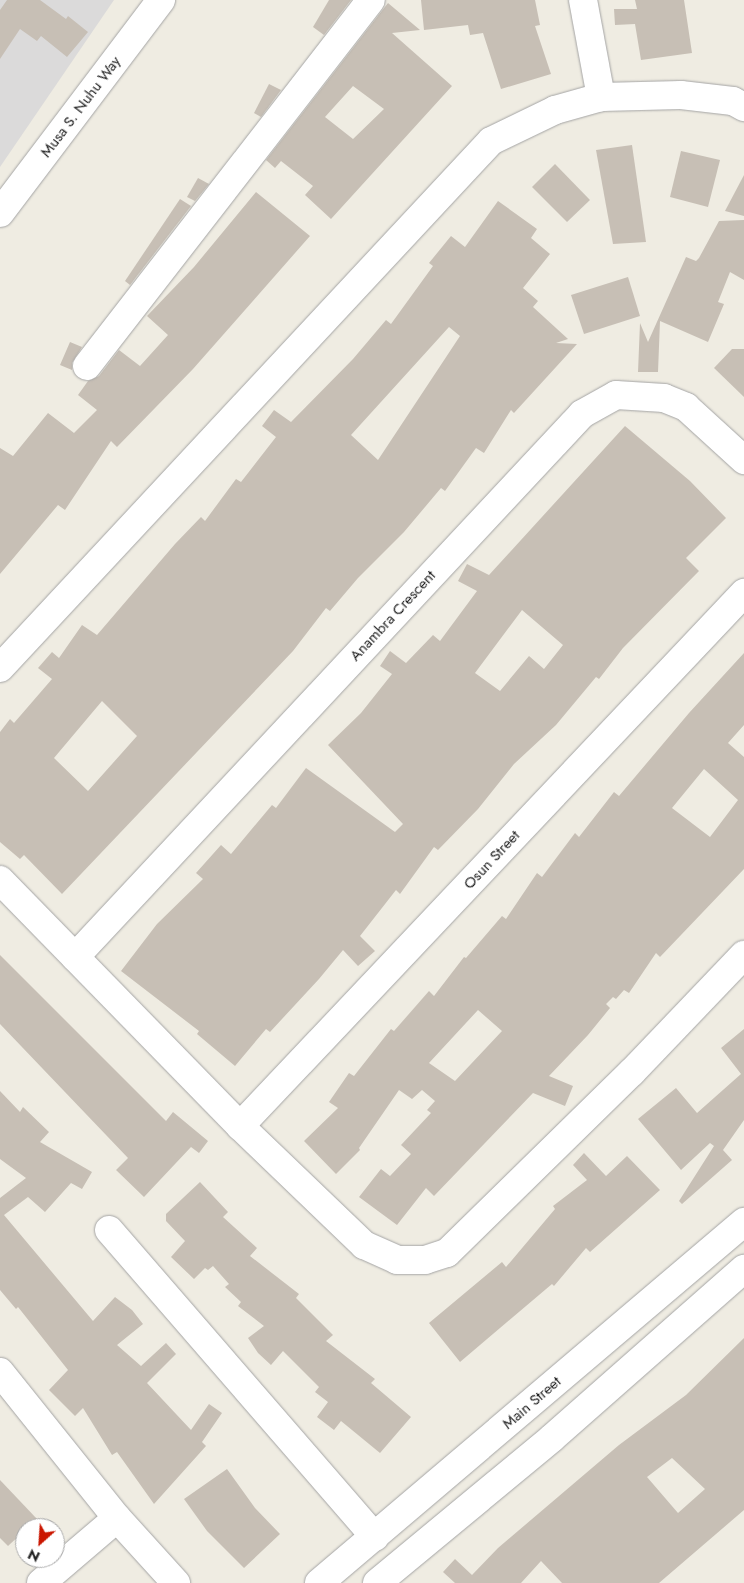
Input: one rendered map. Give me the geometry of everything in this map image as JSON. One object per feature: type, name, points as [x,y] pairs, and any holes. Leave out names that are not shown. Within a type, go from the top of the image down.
[{"type":"street","name":"Musa S. Nuhu Way","points":[[0,213],[161,0]]},
{"type":"street","points":[[87,366],[371,0]]},
{"type":"street","points":[[583,0],[601,97]]},
{"type":"street","points":[[0,668],[491,141],[555,110],[601,97],[681,95],[740,97]]},
{"type":"street","name":"Anambra Crescent","points":[[75,957],[582,414],[616,395],[664,398],[686,407],[744,460]]},
{"type":"street","name":"Osun Street","points":[[240,1126],[744,593]]},
{"type":"street","points":[[0,880],[240,1126],[364,1245],[397,1260],[425,1260],[447,1253],[632,1072],[744,955]]},
{"type":"street","name":"Main Street","points":[[319,1583],[744,1222]]},
{"type":"street","points":[[108,1230],[375,1537]]},
{"type":"street","points":[[378,1583],[552,1438],[744,1269]]},
{"type":"street","points":[[0,1372],[117,1518],[176,1583]]},
{"type":"street","points":[[41,1583],[117,1518]]},
{"type":"shaded area","points":[[0,0],[114,0],[0,167]]},
{"type":"building","points":[[7,0],[40,0],[66,19],[68,16],[88,32],[67,57],[41,36],[37,41],[20,29],[0,59],[0,10]]},
{"type":"building","points":[[329,0],[351,0],[324,35],[313,27]]},
{"type":"building","points":[[421,0],[535,0],[540,25],[535,26],[551,74],[501,89],[483,33],[470,35],[468,25],[424,30]]},
{"type":"building","points":[[635,0],[684,0],[692,53],[641,60],[635,24],[615,25],[614,9],[637,9]]},
{"type":"building","points":[[388,3],[420,30],[392,33],[452,86],[331,219],[305,195],[313,186],[281,161],[275,168],[266,160]],"holes":[[[353,86],[384,109],[353,139],[325,117]]]},
{"type":"building","points":[[269,84],[281,90],[261,117],[254,113]]},
{"type":"building","points":[[632,145],[646,242],[613,244],[596,150]]},
{"type":"building","points":[[681,151],[720,160],[708,207],[670,197]]},
{"type":"building","points":[[555,164],[590,200],[567,222],[532,187]]},
{"type":"building","points":[[744,175],[744,216],[725,211]]},
{"type":"building","points":[[198,178],[209,184],[195,201],[187,197]]},
{"type":"building","points":[[256,192],[310,236],[193,369],[117,447],[111,441],[65,510],[58,505],[0,574],[0,448],[13,456],[48,413],[74,433],[97,410],[78,395],[88,381],[99,376],[119,350],[140,366],[168,335],[147,316],[194,267]]},
{"type":"building","points":[[180,199],[191,206],[130,285],[125,281]]},
{"type":"building","points":[[498,201],[537,229],[531,238],[550,254],[523,288],[538,301],[533,307],[568,339],[556,343],[577,344],[514,413],[511,410],[484,453],[476,448],[445,491],[441,488],[404,532],[358,578],[330,611],[326,608],[293,651],[62,894],[24,855],[20,859],[0,842],[0,732],[10,719],[14,723],[52,679],[38,668],[52,652],[59,658],[82,625],[97,635],[175,544],[201,517],[205,521],[236,479],[241,482],[276,437],[262,426],[274,410],[291,422],[353,359],[386,320],[391,324],[433,266],[429,263],[451,236],[465,247]],"holes":[[[449,327],[460,336],[378,460],[351,435]],[[102,701],[137,736],[88,791],[54,758]]]},
{"type":"building","points":[[744,220],[744,280],[730,272],[718,302],[724,304],[708,342],[660,321],[658,372],[638,372],[640,323],[648,342],[686,257],[696,261],[699,258],[719,221]]},
{"type":"building","points":[[628,277],[640,316],[584,334],[571,295]]},
{"type":"building","points":[[70,342],[82,347],[72,363],[72,370],[60,365]]},
{"type":"building","points":[[732,349],[744,349],[744,397],[714,368]]},
{"type":"building","points":[[625,426],[690,481],[726,518],[686,558],[699,571],[623,648],[599,679],[596,677],[556,725],[514,764],[478,809],[438,850],[434,847],[400,894],[396,890],[360,936],[375,951],[358,966],[343,950],[270,1032],[266,1029],[235,1066],[197,1034],[199,1031],[121,971],[157,924],[203,879],[196,873],[221,845],[231,854],[272,805],[276,808],[306,768],[395,832],[403,824],[328,745],[361,713],[392,674],[380,666],[390,651],[406,663],[433,635],[440,641],[477,591],[458,581],[467,564],[489,575]],"holes":[[[522,610],[563,645],[544,669],[529,656],[500,691],[475,673]]]},
{"type":"building","points":[[744,653],[744,725],[728,743],[744,757],[744,869],[660,957],[656,953],[629,993],[624,990],[616,999],[613,997],[606,1004],[610,1008],[588,1035],[549,1076],[573,1086],[565,1106],[533,1093],[434,1196],[426,1188],[397,1225],[359,1197],[381,1169],[390,1176],[411,1154],[401,1145],[431,1113],[427,1110],[435,1101],[422,1090],[412,1099],[399,1090],[359,1148],[360,1150],[336,1174],[304,1141],[338,1108],[329,1102],[349,1073],[354,1076],[391,1029],[394,1031],[429,991],[434,996],[464,957],[466,958],[502,916],[506,919],[537,873],[542,877],[575,833],[579,837],[614,792],[619,796],[689,713]],"holes":[[[704,769],[738,800],[710,837],[672,808]],[[478,1010],[502,1031],[455,1081],[429,1063]]]},
{"type":"building","points":[[0,955],[166,1121],[173,1112],[208,1141],[199,1153],[191,1147],[144,1197],[116,1170],[128,1158],[0,1024]]},
{"type":"building","points":[[744,1029],[744,1120],[723,1150],[732,1160],[682,1204],[679,1201],[714,1146],[710,1143],[681,1170],[638,1119],[676,1088],[697,1113],[741,1074],[721,1048]]},
{"type":"building","points":[[0,1091],[20,1112],[23,1107],[49,1132],[40,1142],[92,1172],[82,1189],[71,1183],[45,1212],[28,1197],[4,1215],[93,1321],[115,1297],[132,1310],[143,1324],[117,1345],[141,1366],[166,1343],[176,1354],[147,1383],[191,1430],[209,1404],[222,1413],[202,1442],[206,1446],[154,1504],[117,1452],[112,1455],[83,1408],[75,1416],[49,1390],[68,1370],[18,1307],[16,1309],[0,1290],[0,1198],[26,1178],[0,1159]]},
{"type":"building","points":[[584,1153],[606,1176],[627,1156],[660,1190],[590,1252],[586,1248],[554,1286],[552,1284],[460,1362],[429,1323],[502,1262],[506,1267],[555,1209],[553,1206],[587,1180],[573,1165]]},
{"type":"building","points":[[200,1182],[228,1212],[223,1217],[257,1248],[250,1256],[299,1294],[296,1298],[333,1335],[326,1341],[375,1379],[371,1383],[411,1417],[380,1453],[341,1421],[334,1430],[317,1417],[328,1402],[315,1392],[319,1387],[283,1351],[271,1365],[258,1353],[248,1338],[264,1326],[238,1306],[241,1302],[225,1287],[229,1284],[213,1266],[208,1270],[205,1268],[194,1279],[171,1257],[185,1241],[166,1221],[166,1214]]},
{"type":"building","points":[[744,1338],[744,1510],[659,1583],[562,1583],[541,1561],[521,1583],[455,1583],[443,1572],[455,1559],[472,1575],[498,1548],[619,1445],[686,1395]],"holes":[[[672,1458],[705,1489],[678,1513],[647,1477]]]},
{"type":"building","points":[[227,1469],[255,1508],[280,1534],[244,1568],[207,1531],[184,1499]]},
{"type":"building","points":[[0,1480],[36,1518],[15,1518],[15,1539],[8,1546],[0,1538]]}]
